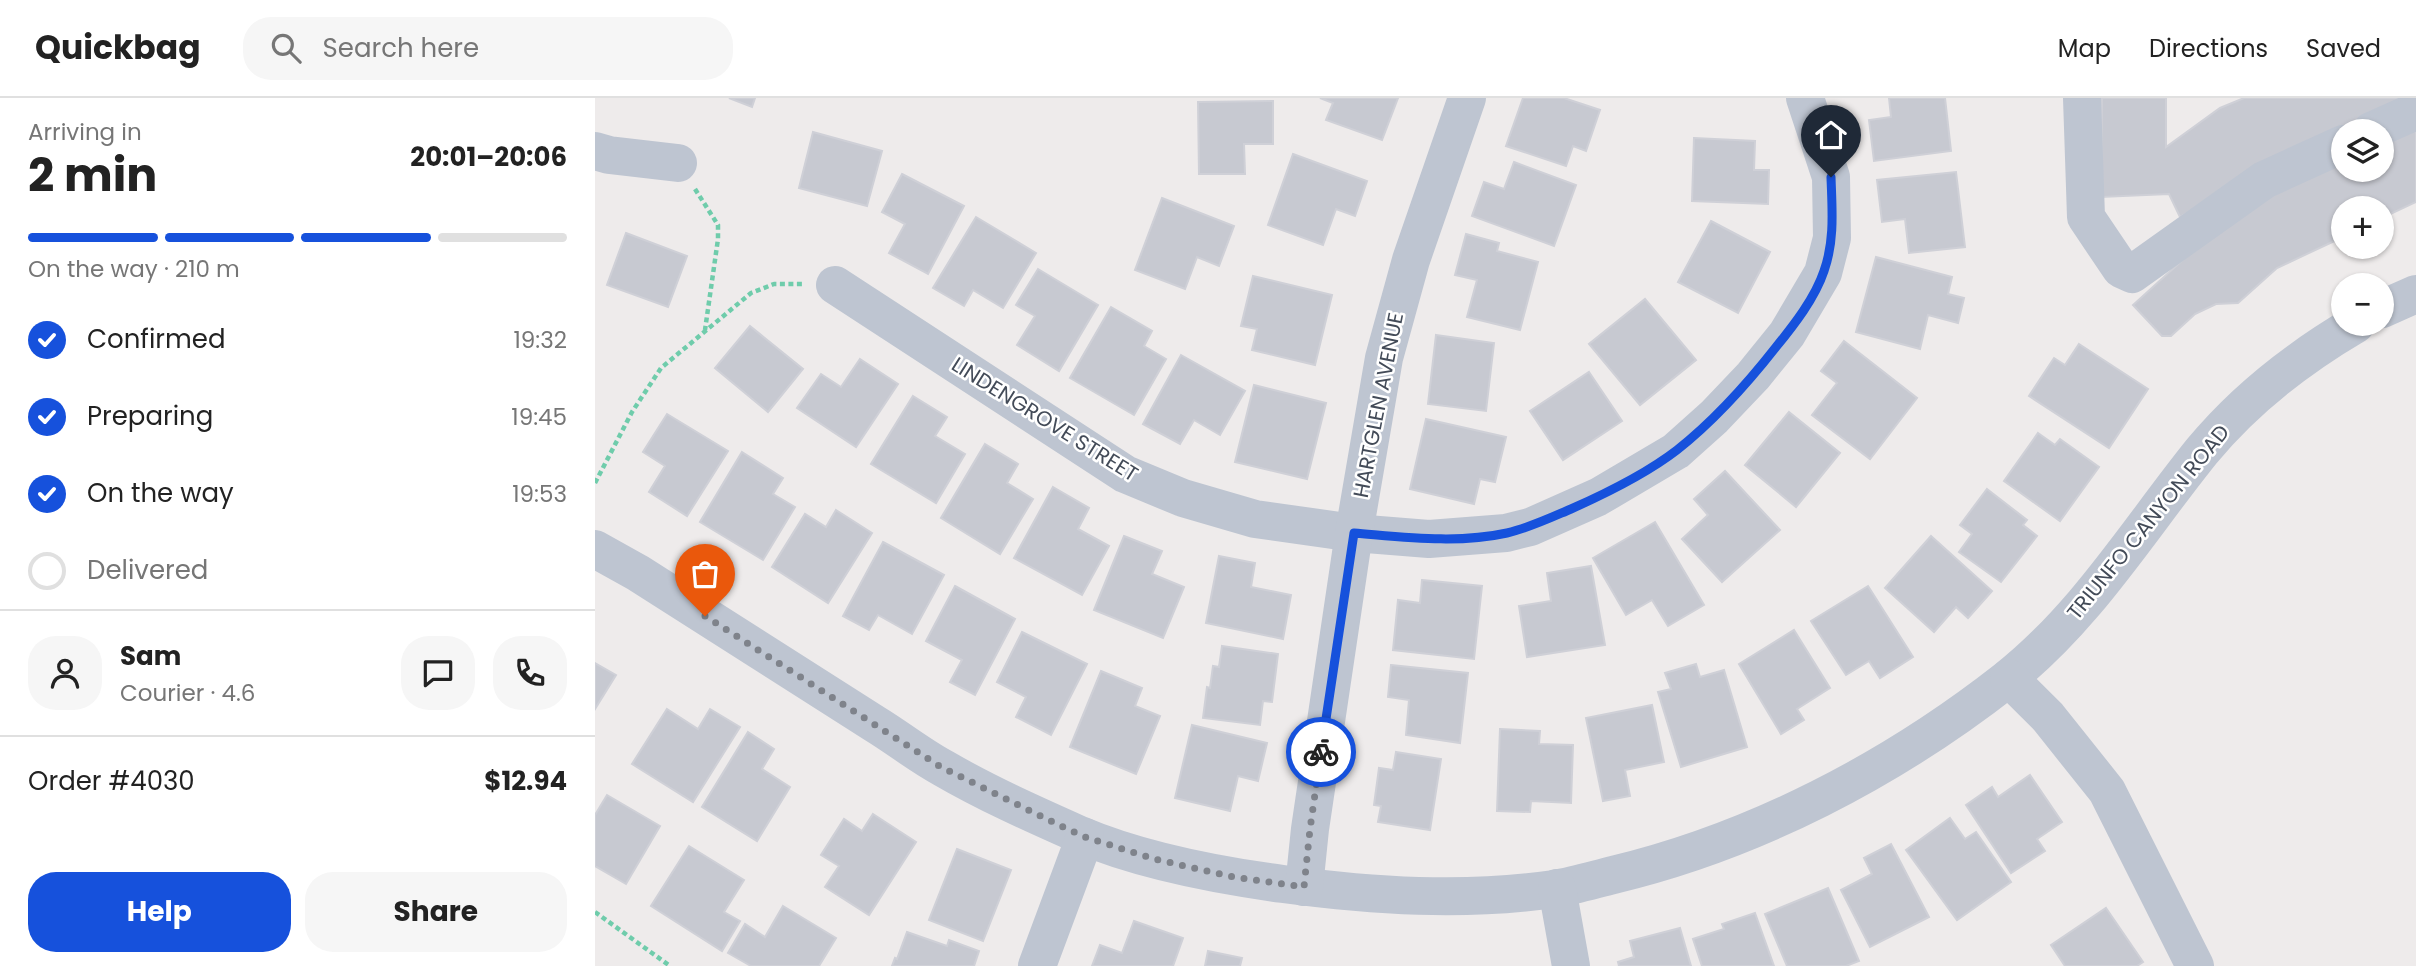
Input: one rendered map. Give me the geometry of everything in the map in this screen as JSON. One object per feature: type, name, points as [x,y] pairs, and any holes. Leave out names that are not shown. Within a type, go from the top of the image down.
[{"type":"street","name":"HARTGLEN AVENUE","points":[[1304,887],[1310,829],[1354,533],[1384,358],[1395,310],[1467,98]]},
{"type":"street","name":"LINDENGROVE STREET","points":[[835,285],[1125,474],[1183,498],[1255,519],[1354,533],[1429,539],[1485,536],[1529,527],[1598,497],[1675,451],[1714,417],[1753,376],[1787,334],[1823,273],[1832,238],[1831,177],[1805,98]]},
{"type":"street","points":[[2082,98],[2085,216],[2121,269],[2132,274],[2264,180],[2331,149]]},
{"type":"street","points":[[2394,121],[2416,111]]},
{"type":"street","points":[[595,151],[678,163]]},
{"type":"street","points":[[2394,304],[2416,294]]},
{"type":"street","name":"TRIUNFO CANYON ROAD","points":[[595,549],[638,573],[941,767],[1085,837],[1154,859],[1221,874],[1304,887],[1386,895],[1470,897],[1557,888],[1641,869],[1717,844],[1789,815],[1866,774],[2009,678],[2091,596],[2204,449],[2241,410],[2284,370],[2337,336]]},
{"type":"street","points":[[2009,678],[2048,717],[2107,791],[2195,966]]},
{"type":"street","points":[[1037,966],[1085,837]]},
{"type":"street","points":[[1557,888],[1571,966]]},
{"type":"path","points":[[678,163],[717,225],[718,239],[705,331]]},
{"type":"path","points":[[595,484],[632,412],[660,368],[751,293],[774,284],[835,285]]},
{"type":"path","points":[[595,912],[670,966]]},
{"type":"building","points":[[729,98],[755,98],[752,107]]},
{"type":"building","points":[[1320,98],[1398,98],[1382,140],[1326,120],[1333,103]]},
{"type":"building","points":[[1523,98],[1564,98],[1600,110],[1586,151],[1573,146],[1566,166],[1506,146]]},
{"type":"building","points":[[1889,98],[1945,98],[1951,151],[1874,161],[1869,120],[1891,117]]},
{"type":"building","points":[[2102,98],[2166,98],[2166,147],[2220,108],[2244,98],[2416,98],[2364,119],[2331,119],[2331,132],[2302,144],[2180,217],[2169,194],[2101,197]]},
{"type":"building","points":[[1273,101],[1273,144],[1244,144],[1245,174],[1199,174],[1198,102]]},
{"type":"building","points":[[2416,125],[2416,202],[2394,212],[2394,196],[2331,196],[2331,243],[2277,268],[2238,303],[2216,304],[2195,314],[2171,336],[2162,336],[2133,305],[2240,208],[2331,165],[2331,182],[2394,182],[2394,135]]},
{"type":"building","points":[[813,132],[882,151],[867,206],[799,188]]},
{"type":"building","points":[[1694,138],[1755,141],[1754,170],[1769,170],[1768,204],[1692,201]]},
{"type":"building","points":[[1293,154],[1367,181],[1355,216],[1336,209],[1323,245],[1268,225]]},
{"type":"building","points":[[1514,162],[1576,185],[1554,246],[1472,216],[1484,182],[1504,189]]},
{"type":"building","points":[[1956,172],[1965,247],[1909,253],[1905,219],[1882,222],[1877,180]]},
{"type":"building","points":[[902,174],[964,206],[928,274],[889,253],[905,224],[882,212]]},
{"type":"building","points":[[1162,198],[1234,226],[1219,266],[1197,257],[1185,289],[1135,270]]},
{"type":"building","points":[[976,217],[1036,253],[1003,308],[973,290],[964,306],[933,288]]},
{"type":"building","points":[[1711,221],[1770,252],[1738,313],[1678,282]]},
{"type":"building","points":[[626,233],[687,256],[668,307],[607,285]]},
{"type":"building","points":[[1466,234],[1499,243],[1497,251],[1538,262],[1520,330],[1467,317],[1477,280],[1455,275]]},
{"type":"building","points":[[1876,257],[1952,277],[1948,294],[1964,298],[1958,323],[1928,315],[1920,349],[1856,332]]},
{"type":"building","points":[[1038,269],[1098,305],[1059,371],[1017,345],[1035,316],[1016,305]]},
{"type":"building","points":[[1253,276],[1332,295],[1315,365],[1252,350],[1257,329],[1241,326]]},
{"type":"building","points":[[1645,299],[1696,360],[1640,405],[1589,344]]},
{"type":"building","points":[[1111,307],[1152,331],[1144,346],[1166,359],[1134,415],[1070,378]]},
{"type":"building","points":[[750,326],[803,369],[768,412],[715,368]]},
{"type":"building","points":[[1436,335],[1494,343],[1486,411],[1428,404]]},
{"type":"building","points":[[1844,341],[1917,398],[1870,459],[1812,415],[1837,383],[1821,371]]},
{"type":"building","points":[[2079,344],[2148,389],[2109,448],[2029,396],[2054,358],[2065,365]]},
{"type":"building","points":[[1181,355],[1245,391],[1220,435],[1194,420],[1180,444],[1143,424]]},
{"type":"building","points":[[860,359],[898,384],[856,447],[797,408],[821,374],[841,387]]},
{"type":"building","points":[[1589,372],[1622,421],[1563,460],[1530,411]]},
{"type":"building","points":[[1254,385],[1326,403],[1307,479],[1235,462]]},
{"type":"building","points":[[913,396],[947,417],[935,436],[965,454],[936,503],[871,464]]},
{"type":"building","points":[[1789,412],[1840,453],[1796,507],[1745,465]]},
{"type":"building","points":[[667,414],[728,451],[687,516],[649,492],[665,466],[643,452]]},
{"type":"building","points":[[1426,419],[1506,437],[1495,482],[1480,479],[1474,504],[1410,489]]},
{"type":"building","points":[[2038,433],[2055,445],[2060,439],[2099,467],[2060,521],[2004,481]]},
{"type":"building","points":[[985,444],[1018,464],[1007,483],[1033,499],[1000,554],[941,518]]},
{"type":"building","points":[[742,452],[783,478],[773,494],[795,507],[763,560],[700,522]]},
{"type":"building","points":[[1725,471],[1780,530],[1722,582],[1682,539],[1708,515],[1694,499]]},
{"type":"building","points":[[1053,487],[1089,508],[1078,529],[1109,546],[1082,595],[1014,558]]},
{"type":"building","points":[[1987,489],[2027,520],[2023,525],[2037,536],[2001,582],[1959,552],[1972,534],[1960,525]]},
{"type":"building","points":[[836,510],[872,533],[828,603],[772,567],[805,514],[826,527]]},
{"type":"building","points":[[1655,522],[1704,605],[1668,626],[1652,600],[1626,615],[1593,558]]},
{"type":"building","points":[[1124,536],[1162,551],[1152,574],[1184,587],[1163,638],[1094,610]]},
{"type":"building","points":[[1931,536],[1992,591],[1968,618],[1956,607],[1934,632],[1885,588]]},
{"type":"building","points":[[883,542],[944,575],[912,634],[878,615],[869,630],[843,616]]},
{"type":"building","points":[[1219,556],[1255,563],[1251,587],[1291,595],[1283,639],[1206,623]]},
{"type":"building","points":[[1591,566],[1605,645],[1527,657],[1519,606],[1551,601],[1547,573]]},
{"type":"building","points":[[1422,580],[1482,586],[1474,659],[1393,650],[1398,600],[1420,603]]},
{"type":"building","points":[[955,586],[1015,619],[975,695],[950,682],[962,660],[926,641]]},
{"type":"building","points":[[1868,586],[1913,657],[1880,678],[1869,661],[1846,675],[1811,621]]},
{"type":"building","points":[[1794,630],[1830,688],[1797,709],[1804,720],[1781,734],[1739,664]]},
{"type":"building","points":[[1022,632],[1087,664],[1051,735],[1016,717],[1026,697],[997,682]]},
{"type":"building","points":[[1222,646],[1278,654],[1272,702],[1263,701],[1260,725],[1203,718],[1207,687],[1210,688],[1213,666],[1219,667]]},
{"type":"building","points":[[595,663],[616,675],[595,709]]},
{"type":"building","points":[[1696,664],[1700,677],[1724,670],[1747,747],[1681,767],[1658,692],[1671,689],[1665,673]]},
{"type":"building","points":[[1391,665],[1468,673],[1460,743],[1406,735],[1409,700],[1388,697]]},
{"type":"building","points":[[1101,671],[1142,688],[1135,706],[1160,716],[1136,774],[1070,747]]},
{"type":"building","points":[[1652,705],[1664,762],[1625,770],[1630,796],[1603,801],[1586,718]]},
{"type":"building","points":[[667,709],[698,729],[710,709],[740,727],[693,802],[632,764]]},
{"type":"building","points":[[1192,725],[1267,743],[1258,781],[1238,776],[1230,811],[1175,798]]},
{"type":"building","points":[[1500,729],[1540,731],[1539,744],[1573,745],[1571,803],[1531,801],[1530,812],[1497,811]]},
{"type":"building","points":[[748,732],[774,749],[762,769],[790,787],[757,841],[702,807]]},
{"type":"building","points":[[1396,752],[1441,759],[1430,830],[1378,822],[1381,806],[1374,805],[1379,768],[1393,770]]},
{"type":"building","points":[[2030,775],[2062,822],[2037,839],[2045,851],[2011,873],[1966,805],[1992,787],[1998,797]]},
{"type":"building","points":[[607,795],[660,826],[626,884],[595,866],[595,815]]},
{"type":"building","points":[[873,814],[916,842],[869,915],[825,887],[839,866],[821,855],[844,819],[862,831]]},
{"type":"building","points":[[1950,818],[1965,839],[1976,832],[2011,882],[1957,920],[1906,850]]},
{"type":"building","points":[[1891,844],[1929,917],[1870,947],[1841,890],[1872,874],[1864,858]]},
{"type":"building","points":[[689,846],[744,880],[724,912],[740,921],[722,951],[651,906]]},
{"type":"building","points":[[957,849],[1011,870],[983,941],[929,920]]},
{"type":"building","points":[[1828,888],[1859,961],[1846,966],[1787,966],[1765,914]]},
{"type":"building","points":[[783,906],[836,938],[819,966],[751,966],[728,953],[745,924],[765,937]]},
{"type":"building","points":[[2106,908],[2143,962],[2137,966],[2065,966],[2051,945]]},
{"type":"building","points":[[1755,913],[1774,966],[1702,966],[1693,939],[1724,929],[1722,924]]},
{"type":"building","points":[[1134,921],[1183,938],[1173,966],[1092,966],[1100,945],[1122,953]]},
{"type":"building","points":[[1680,928],[1691,966],[1619,966],[1618,962],[1634,957],[1630,941]]},
{"type":"building","points":[[907,932],[947,946],[949,940],[979,951],[974,966],[892,966]]},
{"type":"building","points":[[1208,951],[1242,958],[1240,966],[1205,966]]},
{"type":"way so far","points":[[705,616],[941,767],[1013,804],[1085,837],[1154,859],[1234,877],[1304,887],[1321,752]]},
{"type":"route","points":[[1321,752],[1354,533],[1429,539],[1506,533],[1529,527],[1598,497],[1675,451],[1714,417],[1753,376],[1787,334],[1808,302],[1823,273],[1832,238],[1831,177]]}]
